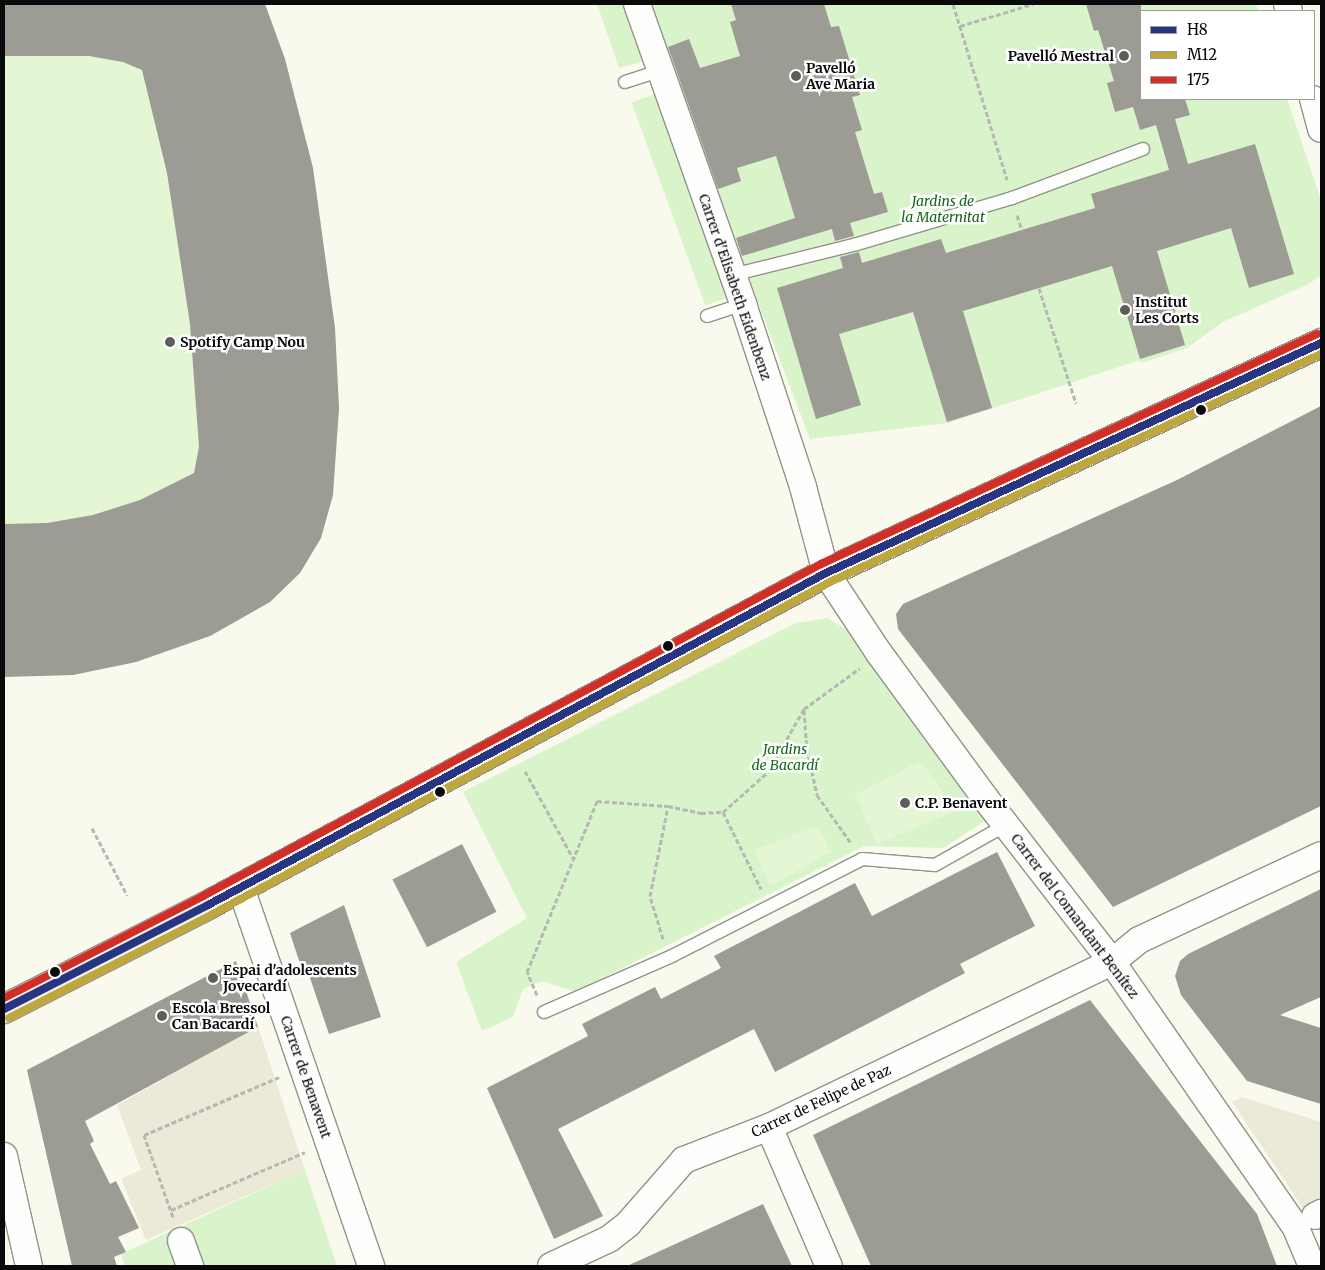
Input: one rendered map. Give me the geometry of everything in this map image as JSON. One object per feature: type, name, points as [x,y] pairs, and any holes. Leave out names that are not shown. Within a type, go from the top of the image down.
[{"type":"main road","points":[[4,1009],[241,888],[826,573],[1321,342]]},
{"type":"street","name":"Carrer d'Elisabeth Eidenbenz","points":[[637,4],[658,71],[743,304],[803,487],[826,573]]},
{"type":"street","points":[[1313,100],[1321,129]]},
{"type":"street","name":"Carrer del Comandant Benítez","points":[[826,573],[884,660],[1006,826],[1112,962],[1295,1226],[1312,1266]]},
{"type":"street","name":"Carrer de Felipe de Paz","points":[[551,1266],[609,1239],[628,1224],[684,1160],[769,1127],[1112,962],[1139,940],[1321,855]]},
{"type":"street","name":"Carrer de Benavent","points":[[241,888],[371,1266]]},
{"type":"street","points":[[769,1127],[829,1266]]},
{"type":"street","points":[[4,1156],[30,1266]]},
{"type":"street","points":[[178,1230],[190,1266]]},
{"type":"lane","points":[[625,82],[658,71]]},
{"type":"lane","points":[[732,275],[857,244],[1012,198],[1143,149]]},
{"type":"lane","points":[[707,316],[743,304]]},
{"type":"lane","points":[[544,1012],[672,956],[862,859],[934,865],[1006,826]]},
{"type":"path","points":[[953,4],[1022,230]]},
{"type":"path","points":[[960,26],[1033,4]]},
{"type":"path","points":[[1039,288],[1076,403]]},
{"type":"path","points":[[544,1012],[527,972],[597,801],[668,806],[701,813],[723,812],[768,772],[804,709],[864,665]]},
{"type":"path","points":[[804,709],[807,749],[817,796],[851,843]]},
{"type":"path","points":[[525,771],[573,859]]},
{"type":"path","points":[[663,941],[650,896],[668,806]]},
{"type":"path","points":[[723,812],[761,889]]},
{"type":"path","points":[[92,828],[127,895]]},
{"type":"path","points":[[178,1230],[144,1135],[282,1076]]},
{"type":"path","points":[[170,1210],[305,1152]]},
{"type":"green space","name":"Spotify Camp Nou","points":[[4,4],[265,4],[285,59],[313,168],[335,328],[339,408],[333,495],[321,538],[300,573],[270,602],[210,636],[136,662],[73,675],[4,676]]},
{"type":"green space","points":[[597,4],[625,4],[644,61],[619,68]]},
{"type":"green space","name":"Jardins de la Maternitat","points":[[652,4],[1256,4],[1258,10],[1140,10],[1140,100],[1287,100],[1321,200],[1321,275],[1309,284],[1223,322],[1187,348],[1157,358],[1141,363],[1140,360],[948,423],[810,439],[731,232],[662,43]]},
{"type":"green space","points":[[655,94],[729,297],[705,306],[632,103]]},
{"type":"green space","name":"Jardins de Bacardí","points":[[827,618],[851,632],[988,819],[943,848],[864,846],[575,992],[543,981],[523,989],[513,1017],[482,1031],[456,962],[527,918],[463,792],[796,623]]},
{"type":"green space","name":"C.P. Benavent","points":[[920,761],[957,811],[877,844],[855,795]]},
{"type":"green space","points":[[818,826],[831,852],[770,886],[754,850]]},
{"type":"green space","points":[[305,1170],[337,1266],[197,1266],[184,1225]]},
{"type":"green space","points":[[171,1231],[184,1266],[125,1266],[121,1254]]},
{"type":"shaded area","points":[[258,1027],[305,1170],[146,1240],[121,1179],[141,1170],[117,1105]]},
{"type":"shaded area","points":[[1242,1097],[1321,1122],[1321,1235],[1232,1102]]},
{"type":"building","name":"Spotify Camp Nou","points":[[4,4],[265,4],[285,59],[313,168],[335,328],[339,408],[333,495],[321,538],[300,573],[270,602],[210,636],[136,662],[73,675],[4,677],[4,524],[47,523],[93,515],[140,500],[194,473],[199,447],[190,324],[167,173],[142,70],[123,62],[89,56],[4,56]]},
{"type":"building","points":[[731,4],[824,4],[831,27],[839,26],[860,95],[852,97],[862,130],[855,132],[874,194],[882,192],[888,212],[850,223],[854,236],[835,241],[832,229],[742,256],[736,238],[795,218],[776,156],[737,168],[741,181],[718,189],[668,47],[689,39],[700,68],[740,56],[730,22],[736,20]]},
{"type":"building","points":[[1086,4],[1141,4],[1140,100],[1185,100],[1190,115],[1175,119],[1188,164],[1255,144],[1294,274],[1249,288],[1231,228],[1157,251],[1185,345],[1140,359],[1112,266],[963,311],[992,408],[947,422],[913,312],[839,334],[861,405],[816,419],[777,288],[843,268],[840,257],[859,252],[862,263],[941,239],[946,253],[1095,208],[1091,194],[1169,170],[1156,125],[1140,130],[1133,107],[1115,112],[1107,83],[1114,81],[1098,30],[1094,31]]},
{"type":"building","points":[[1321,406],[1321,806],[1113,907],[898,629],[896,614],[903,604],[1177,480]]},
{"type":"building","points":[[462,844],[497,912],[427,947],[393,879]]},
{"type":"building","points":[[997,852],[1035,926],[960,964],[965,973],[775,1072],[754,1029],[558,1129],[603,1216],[554,1239],[487,1088],[588,1036],[582,1024],[655,987],[661,999],[721,968],[714,956],[855,883],[872,916]]},
{"type":"building","points":[[1321,889],[1321,997],[1280,1015],[1321,1028],[1321,1104],[1247,1081],[1181,995],[1175,976],[1180,961],[1188,954]]},
{"type":"building","points":[[344,905],[381,1017],[329,1034],[307,969],[302,970],[290,933]]},
{"type":"building","points":[[236,961],[258,1027],[85,1121],[94,1141],[90,1144],[110,1184],[116,1181],[139,1228],[118,1237],[126,1252],[114,1257],[117,1266],[72,1266],[27,1070]]},
{"type":"building","points":[[1090,1000],[1257,1214],[1277,1266],[871,1266],[813,1135]]},
{"type":"building","points":[[763,1204],[792,1266],[627,1266],[671,1246]]},
{"type":"transit line","name":"175","points":[[4,998],[203,896],[821,564],[1317,334]]},
{"type":"transit line","name":"H8","points":[[4,1009],[208,905],[826,573],[1321,343]]},
{"type":"transit line","name":"M12","points":[[9,1018],[213,914],[830,582],[1321,354]]},
{"type":"place","name":"Pavelló Mestral","points":[[1124,56]]},
{"type":"place","name":"Pavelló Ave Maria","points":[[796,76]]},
{"type":"place","name":"Institut Les Corts","points":[[1125,310]]},
{"type":"place","name":"Spotify Camp Nou","points":[[170,342]]},
{"type":"place","name":"C.P. Benavent","points":[[905,803]]},
{"type":"place","name":"Espai d'adolescents Jovecardí","points":[[213,978]]},
{"type":"place","name":"Escola Bressol Can Bacardí","points":[[162,1016]]}]
